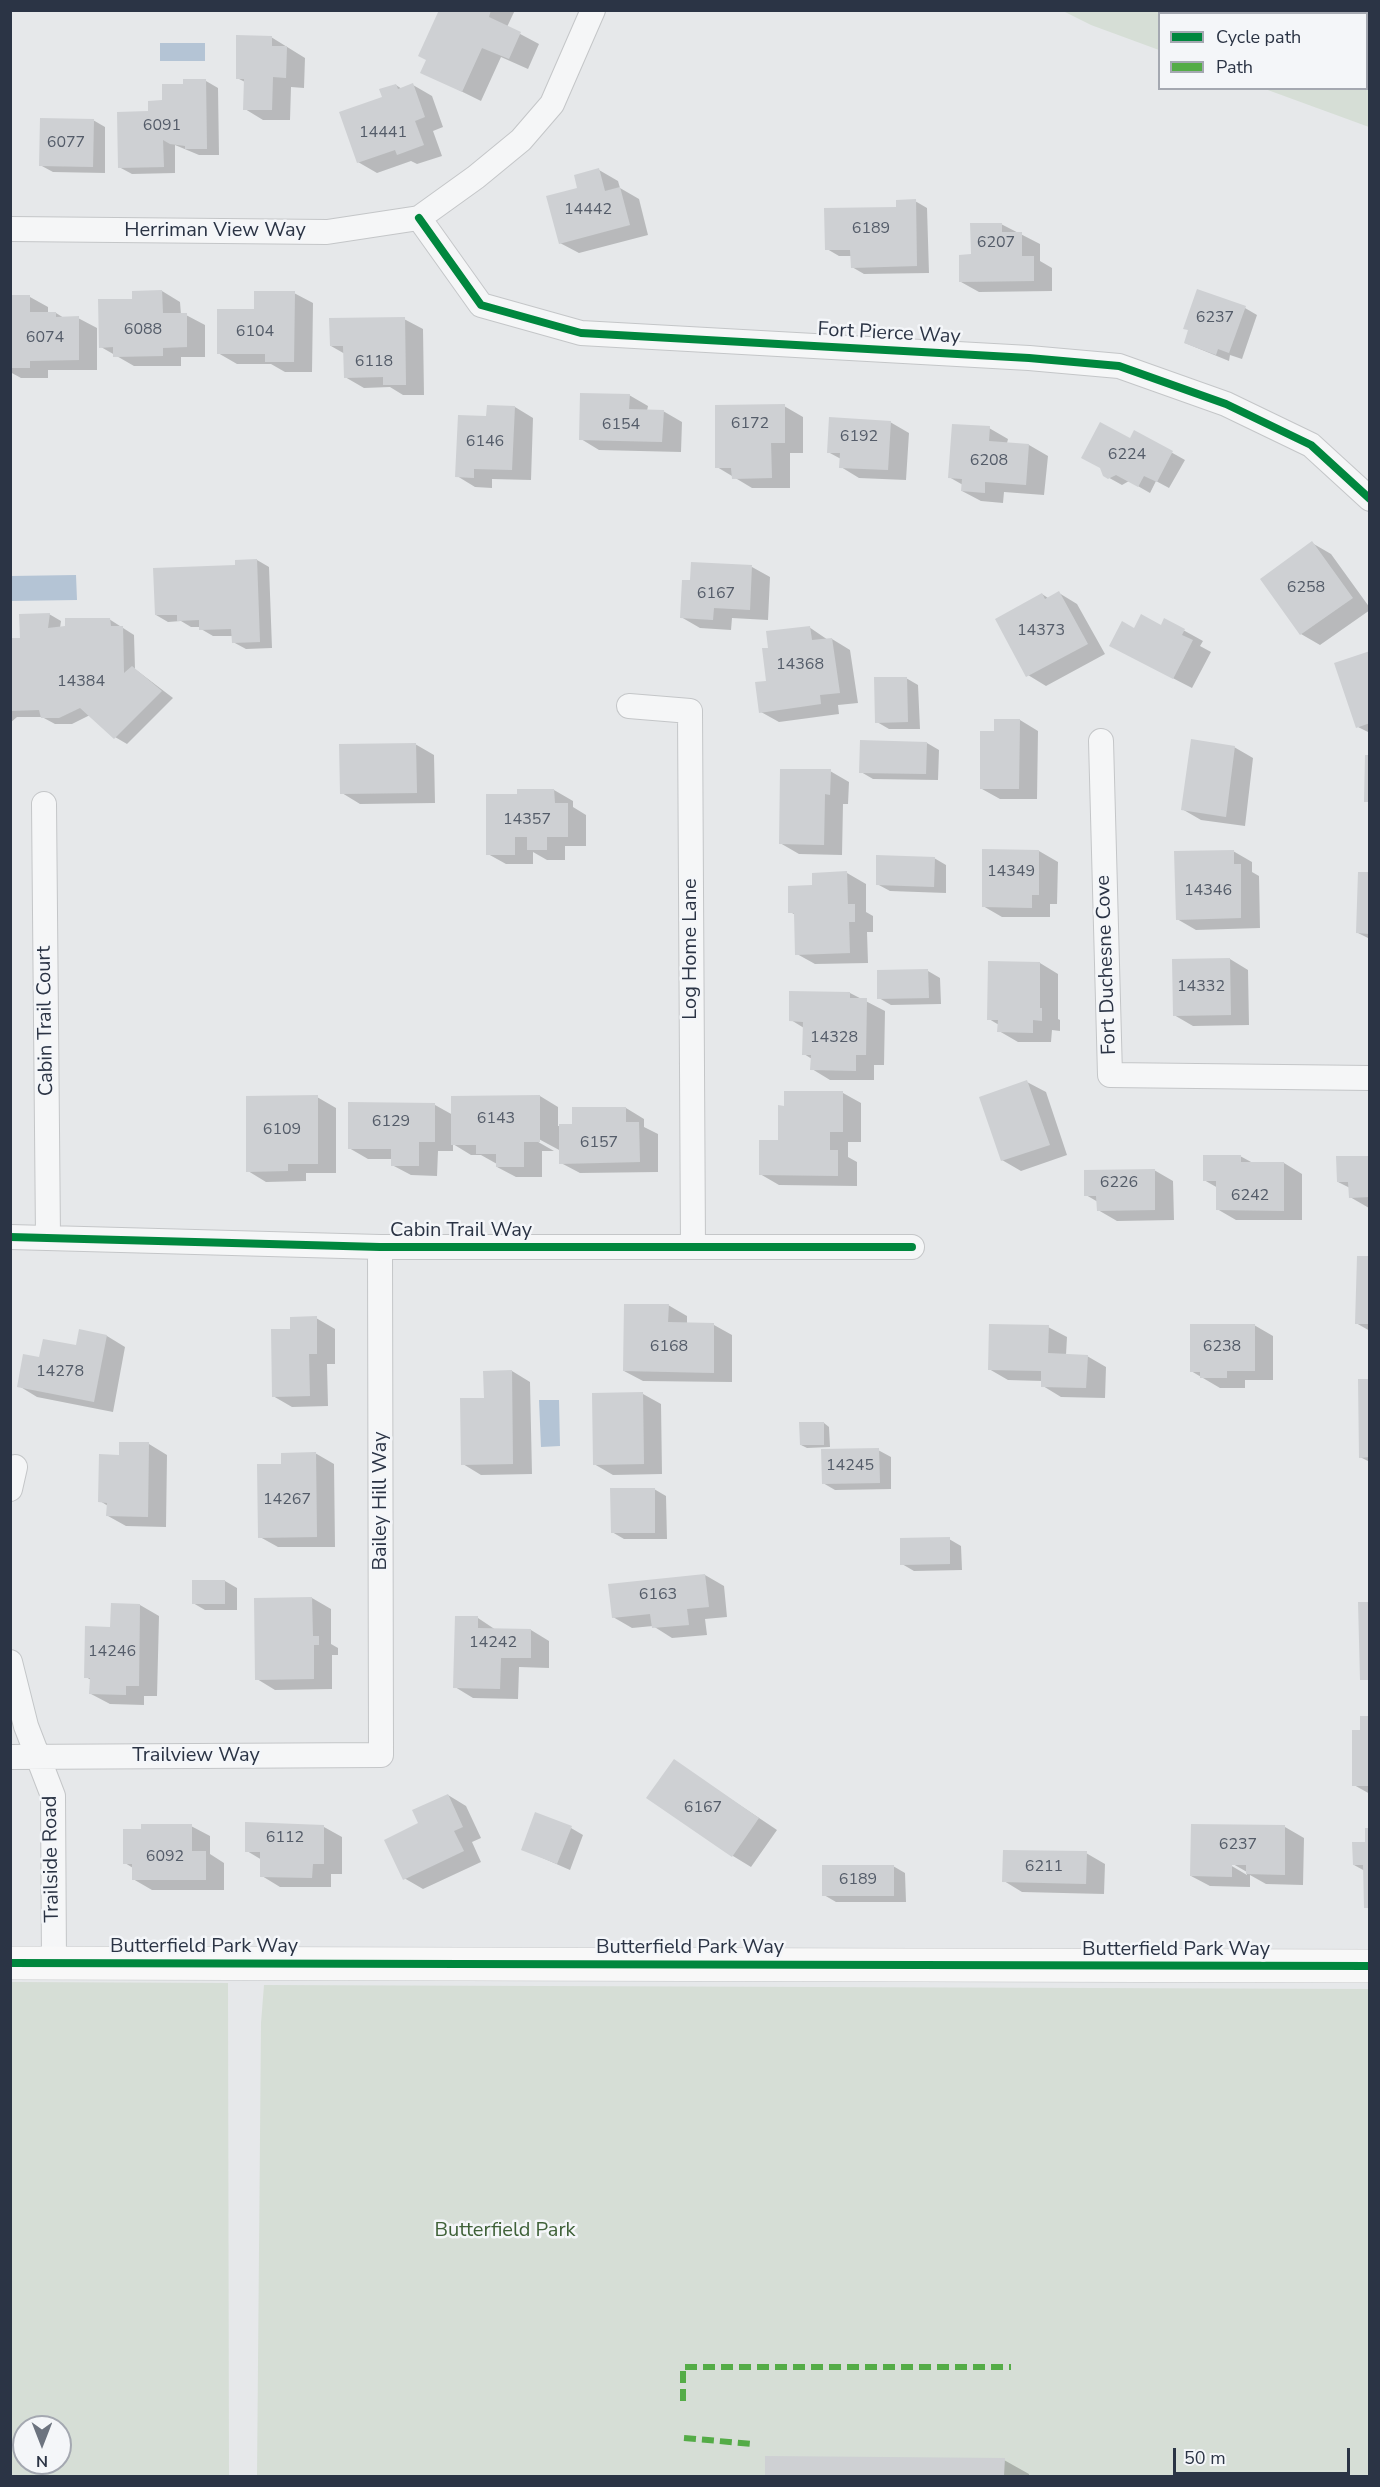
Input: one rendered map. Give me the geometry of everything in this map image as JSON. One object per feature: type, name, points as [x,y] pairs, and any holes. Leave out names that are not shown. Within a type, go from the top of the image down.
[{"type":"street","points":[[419,218],[476,177],[520,140],[552,104],[592,10]]},
{"type":"street","name":"Herriman View Way","points":[[10,229],[327,232],[419,218]]},
{"type":"street","name":"Fort Pierce Way","points":[[419,218],[481,305],[581,333],[1029,358],[1119,366],[1226,404],[1311,445],[1370,499]]},
{"type":"street","name":"Log Home Lane","points":[[629,706],[690,711],[693,1247]]},
{"type":"street","name":"Fort Duchesne Cove","points":[[1101,741],[1110,1075],[1370,1078]]},
{"type":"street","name":"Cabin Trail Court","points":[[44,804],[48,1238]]},
{"type":"street","name":"Cabin Trail Way","points":[[10,1237],[380,1247],[912,1247]]},
{"type":"street","name":"Bailey Hill Way","points":[[380,1247],[381,1755]]},
{"type":"street","name":"Trailside Road","points":[[10,1662],[26,1726],[53,1796],[54,1964]]},
{"type":"street","name":"Trailview Way","points":[[10,1757],[381,1755]]},
{"type":"street","name":"Butterfield Park Way","points":[[10,1963],[1370,1966]]},
{"type":"green space","points":[[1063,11],[1369,11],[1369,127],[1268,90],[1368,90],[1368,12],[1158,12],[1158,50],[1091,25]]},
{"type":"green space","points":[[11,1982],[228,1983],[229,2476],[11,2476]]},
{"type":"green space","name":"Butterfield Park","points":[[264,1985],[1369,1989],[1369,2476],[257,2476],[261,2023]]},
{"type":"water","points":[[160,43],[205,43],[205,61],[160,61]]},
{"type":"water","points":[[76,575],[77,600],[11,601],[11,576]]},
{"type":"water","points":[[539,1400],[559,1400],[560,1446],[541,1447]]},
{"type":"building","points":[[439,10],[491,10],[489,17],[521,32],[509,59],[482,48],[462,92],[420,73],[426,60],[418,56]]},
{"type":"building","points":[[236,35],[272,36],[272,46],[287,46],[286,78],[273,77],[272,110],[243,110],[244,79],[236,79]]},
{"type":"building","points":[[183,79],[206,79],[207,149],[185,149],[185,146],[170,144],[163,140],[164,167],[118,168],[117,112],[148,111],[148,101],[162,100],[162,84],[183,84]]},
{"type":"building","points":[[413,83],[425,117],[415,121],[424,145],[397,155],[395,150],[357,163],[339,112],[382,97],[379,89],[396,84],[398,89]]},
{"type":"building","points":[[40,118],[94,119],[93,167],[39,166]]},
{"type":"building","points":[[599,168],[605,191],[620,187],[630,225],[559,244],[546,196],[577,188],[574,175]]},
{"type":"building","points":[[916,199],[917,266],[851,268],[850,250],[825,250],[824,208],[896,207],[896,200]]},
{"type":"building","points":[[970,223],[1002,223],[1002,232],[1022,232],[1022,256],[1034,256],[1034,281],[959,282],[959,255],[971,254]]},
{"type":"building","points":[[1197,289],[1246,306],[1229,353],[1218,349],[1216,355],[1184,343],[1188,330],[1183,329]]},
{"type":"building","points":[[162,290],[163,313],[187,313],[187,347],[163,348],[163,356],[113,357],[113,347],[99,348],[98,299],[132,299],[132,291]]},
{"type":"building","points":[[254,291],[295,291],[294,362],[265,362],[265,354],[217,354],[217,309],[254,309]]},
{"type":"building","points":[[10,295],[30,295],[30,312],[56,312],[56,317],[79,316],[79,360],[30,361],[30,368],[10,368]]},
{"type":"building","points":[[405,317],[406,385],[383,385],[383,377],[344,378],[343,346],[330,346],[329,318]]},
{"type":"building","points":[[580,393],[630,394],[629,409],[664,410],[662,442],[579,440]]},
{"type":"building","points":[[785,404],[785,443],[771,443],[772,478],[732,479],[731,468],[715,468],[715,405]]},
{"type":"building","points":[[487,405],[515,406],[512,470],[474,469],[474,478],[455,477],[458,415],[486,416]]},
{"type":"building","points":[[829,417],[891,421],[888,470],[839,468],[840,453],[827,453]]},
{"type":"building","points":[[1100,422],[1130,438],[1134,430],[1173,451],[1157,482],[1144,476],[1138,487],[1116,475],[1108,479],[1103,476],[1100,468],[1081,458]]},
{"type":"building","points":[[952,424],[990,426],[989,441],[1029,444],[1026,485],[985,482],[985,493],[961,491],[962,479],[948,478]]},
{"type":"building","points":[[1312,541],[1353,598],[1300,635],[1260,579]]},
{"type":"building","points":[[257,559],[260,642],[232,643],[231,629],[199,630],[199,620],[177,621],[177,615],[155,615],[153,568],[235,565],[235,560]]},
{"type":"building","points":[[691,562],[752,565],[750,610],[714,608],[713,620],[680,618],[682,580],[690,580]]},
{"type":"building","points":[[1059,591],[1088,644],[1026,677],[995,619],[1042,593],[1045,599]]},
{"type":"building","points":[[50,613],[48,628],[65,626],[65,618],[110,618],[111,626],[123,626],[124,673],[132,666],[162,691],[114,739],[80,708],[59,718],[41,718],[39,710],[10,711],[10,638],[20,638],[19,614]]},
{"type":"building","points":[[1141,614],[1161,625],[1164,618],[1185,629],[1182,635],[1193,640],[1173,679],[1109,646],[1122,621],[1134,628]]},
{"type":"building","points":[[810,626],[812,640],[832,638],[840,693],[820,695],[821,704],[759,713],[755,682],[766,681],[762,648],[768,648],[766,631]]},
{"type":"building","points":[[1370,651],[1370,723],[1356,728],[1334,663]]},
{"type":"building","points":[[874,677],[907,677],[908,722],[875,723]]},
{"type":"building","points":[[994,719],[1020,719],[1019,789],[980,789],[980,731],[994,731]]},
{"type":"building","points":[[1191,739],[1235,746],[1226,817],[1181,810]]},
{"type":"building","points":[[860,740],[927,742],[926,774],[859,773]]},
{"type":"building","points":[[416,743],[417,793],[340,794],[339,744]]},
{"type":"building","points":[[1365,755],[1370,755],[1370,802],[1364,802]]},
{"type":"building","points":[[780,769],[831,769],[830,795],[825,794],[824,845],[779,844]]},
{"type":"building","points":[[517,789],[554,789],[555,803],[568,803],[568,837],[547,837],[547,850],[527,850],[527,837],[515,837],[515,855],[486,855],[486,794],[517,794]]},
{"type":"building","points":[[982,849],[1039,850],[1039,895],[1032,895],[1032,908],[982,907]]},
{"type":"building","points":[[1234,850],[1234,864],[1241,864],[1241,918],[1176,920],[1174,851]]},
{"type":"building","points":[[876,855],[935,857],[934,887],[876,885]]},
{"type":"building","points":[[847,871],[848,904],[855,904],[855,922],[849,922],[850,953],[795,955],[794,913],[788,913],[788,886],[812,885],[812,873]]},
{"type":"building","points":[[1358,872],[1370,872],[1370,934],[1356,933]]},
{"type":"building","points":[[1230,958],[1231,1015],[1173,1016],[1172,959]]},
{"type":"building","points":[[988,961],[1040,962],[1042,1021],[1033,1020],[1033,1033],[997,1032],[998,1020],[987,1020]]},
{"type":"building","points":[[928,969],[929,998],[877,999],[877,970]]},
{"type":"building","points":[[789,991],[850,992],[850,998],[867,998],[866,1055],[856,1055],[856,1071],[810,1070],[811,1055],[802,1055],[803,1022],[789,1021]]},
{"type":"building","points":[[1027,1080],[1050,1145],[1001,1161],[979,1097]]},
{"type":"building","points":[[784,1091],[843,1091],[843,1132],[830,1132],[830,1150],[838,1150],[838,1176],[759,1175],[759,1140],[778,1140],[778,1105],[784,1106]]},
{"type":"building","points":[[318,1095],[318,1164],[288,1164],[288,1171],[246,1172],[246,1096]]},
{"type":"building","points":[[540,1095],[540,1142],[524,1142],[524,1167],[496,1167],[496,1154],[476,1154],[476,1145],[451,1145],[451,1096]]},
{"type":"building","points":[[348,1102],[435,1103],[435,1142],[419,1142],[419,1166],[391,1166],[391,1149],[348,1149]]},
{"type":"building","points":[[572,1107],[626,1107],[626,1122],[639,1122],[640,1162],[559,1164],[559,1124],[572,1124]]},
{"type":"building","points":[[1203,1155],[1241,1155],[1241,1162],[1284,1162],[1284,1211],[1216,1210],[1216,1181],[1203,1181]]},
{"type":"building","points":[[1336,1156],[1370,1156],[1370,1197],[1349,1198],[1348,1182],[1337,1182]]},
{"type":"building","points":[[1155,1169],[1155,1210],[1097,1211],[1096,1196],[1084,1196],[1084,1170]]},
{"type":"building","points":[[1357,1256],[1370,1256],[1370,1324],[1355,1324]]},
{"type":"building","points":[[624,1304],[669,1304],[668,1322],[714,1323],[714,1373],[623,1371]]},
{"type":"building","points":[[317,1316],[317,1354],[309,1354],[310,1396],[272,1397],[271,1329],[290,1329],[290,1317]]},
{"type":"building","points":[[989,1324],[1049,1325],[1048,1353],[1088,1355],[1086,1388],[1041,1387],[1041,1371],[988,1370]]},
{"type":"building","points":[[1190,1324],[1255,1324],[1255,1371],[1227,1371],[1227,1378],[1200,1378],[1200,1372],[1190,1372]]},
{"type":"building","points":[[79,1329],[107,1335],[94,1402],[17,1387],[23,1354],[39,1357],[43,1339],[76,1345]]},
{"type":"building","points":[[512,1370],[513,1464],[461,1465],[460,1398],[484,1398],[483,1371]]},
{"type":"building","points":[[1358,1379],[1370,1379],[1370,1457],[1359,1458]]},
{"type":"building","points":[[643,1392],[644,1464],[593,1465],[592,1393]]},
{"type":"building","points":[[799,1422],[824,1422],[824,1445],[800,1445]]},
{"type":"building","points":[[119,1442],[149,1442],[148,1517],[106,1516],[107,1503],[98,1502],[99,1454],[119,1455]]},
{"type":"building","points":[[879,1448],[880,1483],[822,1484],[821,1449]]},
{"type":"building","points":[[316,1452],[317,1537],[258,1538],[257,1464],[281,1464],[281,1453]]},
{"type":"building","points":[[610,1488],[655,1488],[655,1533],[611,1533]]},
{"type":"building","points":[[950,1537],[950,1564],[900,1565],[900,1538]]},
{"type":"building","points":[[705,1574],[709,1607],[687,1609],[689,1625],[652,1628],[650,1614],[612,1618],[608,1584]]},
{"type":"building","points":[[192,1580],[225,1580],[225,1604],[192,1604]]},
{"type":"building","points":[[312,1597],[313,1636],[319,1636],[319,1645],[314,1645],[314,1679],[255,1680],[254,1598]]},
{"type":"building","points":[[1358,1602],[1370,1602],[1370,1680],[1360,1680]]},
{"type":"building","points":[[111,1603],[140,1604],[139,1686],[126,1686],[126,1695],[89,1694],[90,1678],[84,1678],[85,1626],[110,1627]]},
{"type":"building","points":[[455,1616],[478,1616],[478,1628],[531,1629],[531,1658],[501,1658],[500,1689],[453,1688]]},
{"type":"building","points":[[1360,1716],[1370,1716],[1370,1786],[1352,1786],[1352,1730],[1360,1730]]},
{"type":"building","points":[[674,1759],[759,1818],[732,1857],[646,1798]]},
{"type":"building","points":[[448,1794],[463,1827],[454,1831],[464,1851],[403,1880],[384,1840],[418,1823],[412,1810]]},
{"type":"building","points":[[535,1812],[572,1826],[557,1864],[521,1850]]},
{"type":"building","points":[[245,1822],[324,1825],[324,1864],[313,1864],[312,1878],[260,1877],[260,1852],[245,1852]]},
{"type":"building","points":[[141,1824],[192,1824],[192,1851],[206,1851],[206,1880],[132,1880],[132,1864],[123,1864],[123,1829],[141,1829]]},
{"type":"building","points":[[1191,1824],[1285,1825],[1285,1875],[1246,1874],[1246,1865],[1232,1865],[1232,1877],[1190,1876]]},
{"type":"building","points":[[1365,1828],[1370,1828],[1370,1908],[1364,1908],[1363,1865],[1353,1865],[1352,1842],[1365,1842]]},
{"type":"building","points":[[1003,1850],[1087,1851],[1086,1884],[1002,1882]]},
{"type":"building","points":[[822,1865],[894,1865],[894,1896],[822,1896]]},
{"type":"building","points":[[765,2456],[1005,2458],[1004,2476],[765,2476]]},
{"type":"marked path","points":[[683,2401],[683,2367],[1011,2367]]},
{"type":"marked path","points":[[684,2438],[753,2444]]},
{"type":"cycle path","points":[[419,218],[481,305],[581,333],[1029,358],[1119,366],[1226,404],[1311,445],[1370,499]]},
{"type":"cycle path","points":[[10,1237],[380,1247],[912,1247]]},
{"type":"cycle path","points":[[10,1963],[1370,1966]]}]
